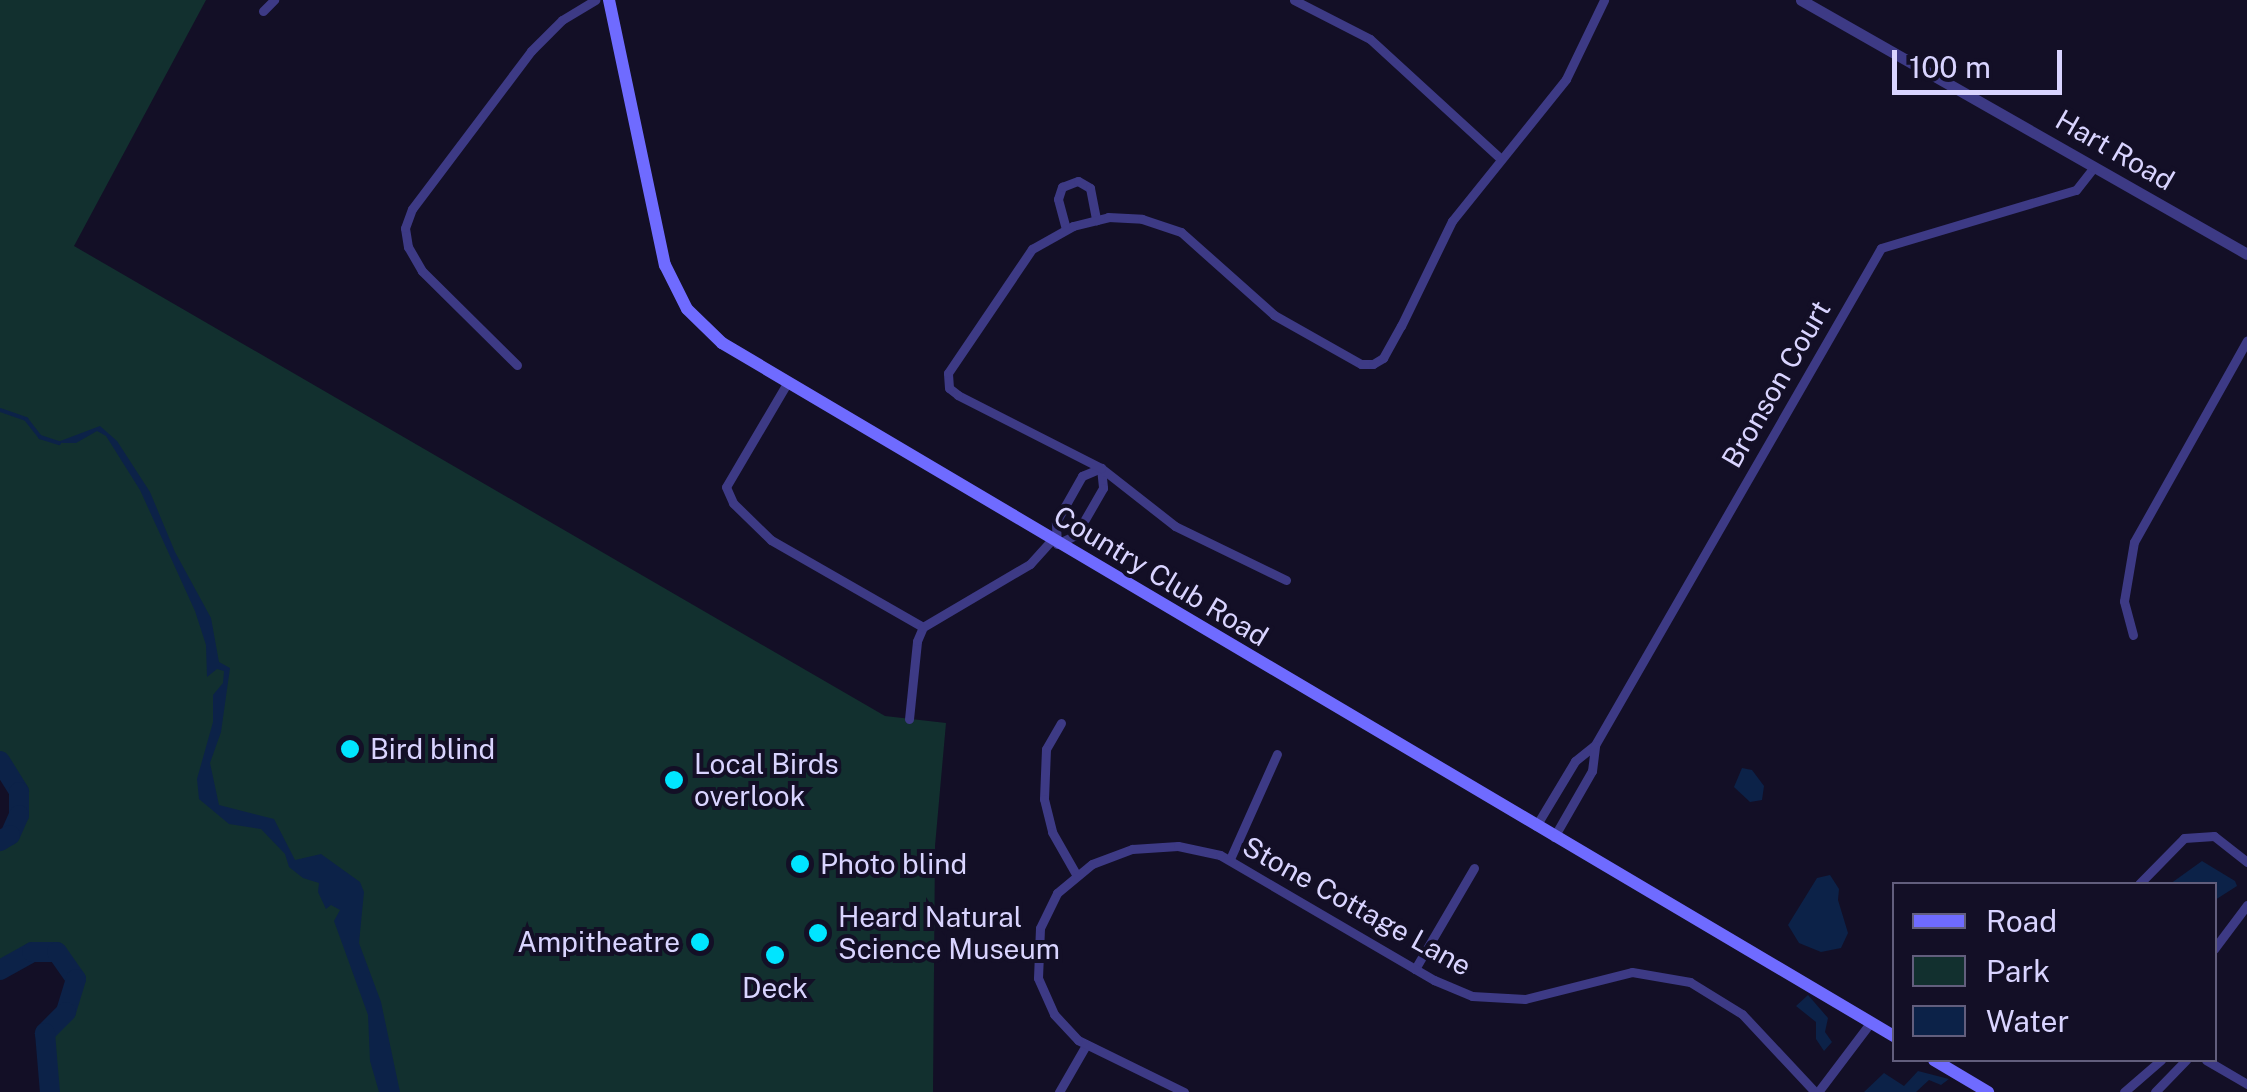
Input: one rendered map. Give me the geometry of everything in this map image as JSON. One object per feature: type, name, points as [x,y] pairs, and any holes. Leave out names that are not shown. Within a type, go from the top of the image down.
[{"type":"main road","name":"Country Club Road","points":[[609,0],[664,265],[688,309],[722,344],[1892,1035]]},
{"type":"main road","points":[[1937,1062],[1988,1092]]},
{"type":"street","points":[[263,11],[274,0]]},
{"type":"street","points":[[518,365],[422,271],[408,247],[405,228],[412,209],[531,51],[562,20],[596,0]]},
{"type":"street","points":[[1294,0],[1370,39],[1500,158]]},
{"type":"street","points":[[1286,580],[1175,526],[1101,468],[977,406],[949,388],[946,380],[1022,260],[1066,229],[1096,220],[1142,218],[1181,232],[1292,328],[1362,364],[1383,358],[1452,221],[1566,79],[1604,0]]},
{"type":"street","name":"Hart Road","points":[[1802,0],[2247,254]]},
{"type":"street","name":"Bronson Court","points":[[1536,826],[1575,761],[1595,745],[1880,248],[2076,190],[2094,166]]},
{"type":"street","points":[[1066,229],[1058,199],[1062,187],[1078,181],[1090,188],[1096,220]]},
{"type":"street","points":[[2133,635],[2124,601],[2134,542],[2247,340]]},
{"type":"street","points":[[786,385],[726,487],[739,512],[771,540],[924,627]]},
{"type":"street","points":[[909,719],[916,641],[924,627],[1030,564],[1054,543],[1076,535],[1103,488],[1101,468]]},
{"type":"street","points":[[1054,543],[1056,522],[1082,476],[1101,468]]},
{"type":"street","points":[[1062,723],[1046,749],[1044,799],[1052,832],[1076,874],[1057,893],[1043,919],[1037,968],[1054,1014],[1086,1045],[1184,1092]]},
{"type":"street","name":"Bronson Court","points":[[1554,836],[1592,771],[1595,745]]},
{"type":"street","points":[[1230,860],[1277,754]]},
{"type":"street","points":[[2141,882],[2184,838],[2214,836],[2247,862]]},
{"type":"street","name":"Stone Cottage Lane","points":[[1076,874],[1111,855],[1154,846],[1190,847],[1230,860],[1464,994],[1504,1000],[1536,998],[1620,973],[1679,978],[1733,1006],[1817,1092]]},
{"type":"street","points":[[1416,968],[1474,868]]},
{"type":"street","points":[[2217,945],[2247,905]]},
{"type":"street","points":[[1817,1092],[1871,1022]]},
{"type":"street","points":[[1058,1092],[1086,1045]]},
{"type":"street","points":[[2124,1092],[2158,1062]]},
{"type":"street","points":[[2155,1092],[2184,1062]]},
{"type":"street","points":[[2209,1062],[2247,1084]]},
{"type":"green space","points":[[0,0],[206,0],[74,246],[885,716],[946,723],[935,846],[933,1092],[51,1092],[46,1033],[67,1013],[77,978],[68,959],[57,951],[31,951],[0,969],[0,843],[11,836],[20,816],[20,793],[0,760]]},
{"type":"water","points":[[100,426],[117,441],[150,492],[175,552],[211,618],[219,662],[230,668],[221,732],[210,763],[219,805],[274,819],[295,860],[321,854],[360,882],[364,892],[359,943],[381,1002],[400,1092],[379,1092],[370,1061],[368,1015],[334,921],[340,910],[331,905],[326,909],[318,892],[319,883],[303,878],[289,867],[285,854],[261,829],[229,824],[199,799],[197,779],[213,722],[213,695],[223,683],[224,671],[217,669],[207,677],[206,645],[195,611],[140,490],[106,436],[97,431],[76,443],[55,443]]},
{"type":"water","points":[[1742,768],[1752,770],[1764,786],[1762,800],[1750,802],[1734,787]]},
{"type":"water","points":[[2202,861],[2237,886],[2217,899],[2217,882],[2173,882]]},
{"type":"water","points":[[1830,875],[1839,889],[1838,900],[1848,933],[1841,948],[1821,952],[1799,943],[1788,925],[1817,878]]},
{"type":"water","points":[[1808,995],[1828,1018],[1825,1032],[1832,1042],[1824,1051],[1816,1039],[1816,1022],[1796,1006]]},
{"type":"water","points":[[1918,1071],[1949,1079],[1941,1085],[1929,1080],[1916,1092],[1864,1092],[1884,1073],[1904,1086]]},
{"type":"waterway","points":[[0,410],[26,419],[40,437],[59,443]]},
{"type":"waterway","points":[[0,761],[19,792],[19,815],[10,835],[0,841]]},
{"type":"waterway","points":[[0,970],[32,952],[57,952],[76,979],[66,1012],[45,1033],[50,1092]]},
{"type":"place","name":"Bird blind","points":[[350,749]]},
{"type":"place","name":"Local Birds overlook","points":[[674,780]]},
{"type":"place","name":"Photo blind","points":[[800,864]]},
{"type":"place","name":"Heard Natural Science Museum","points":[[818,933]]},
{"type":"place","name":"Ampitheatre","points":[[700,942]]},
{"type":"place","name":"Deck","points":[[775,955]]}]
